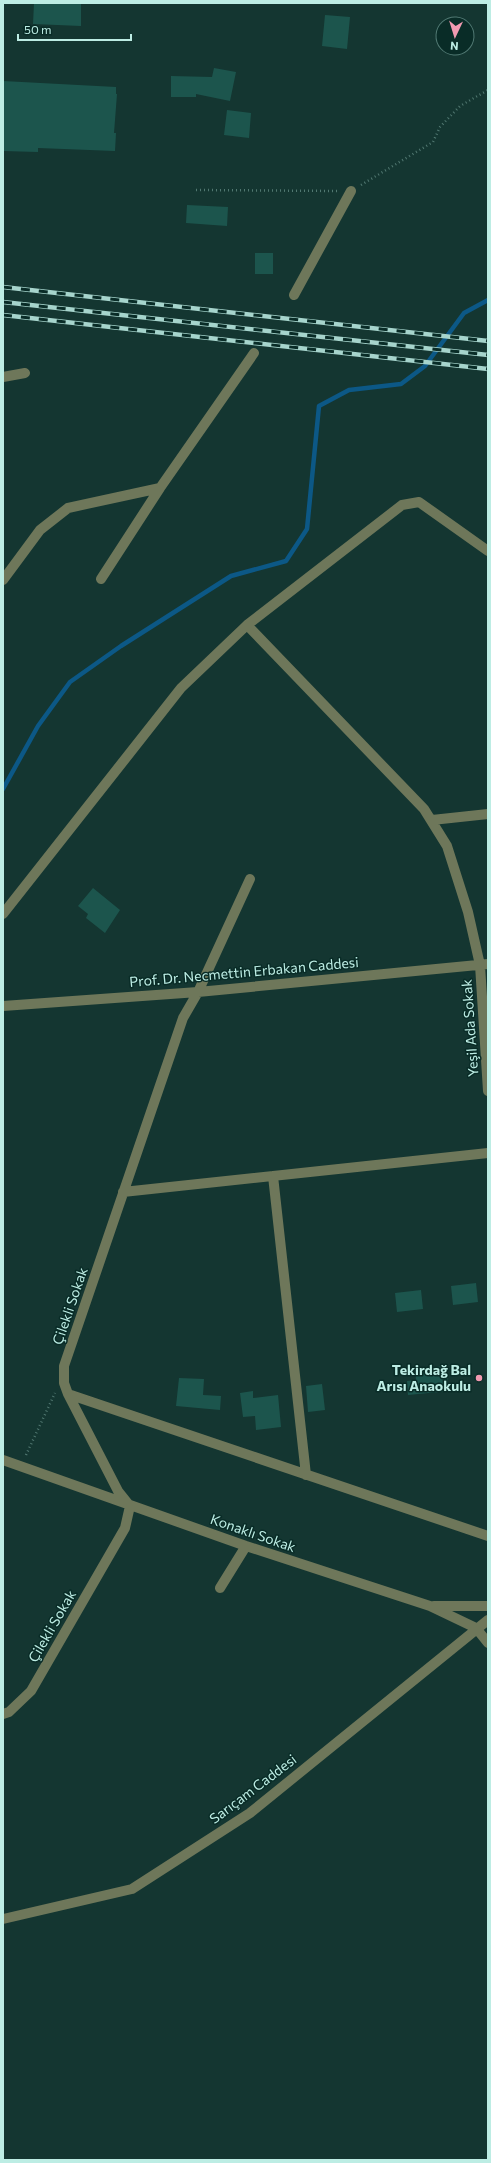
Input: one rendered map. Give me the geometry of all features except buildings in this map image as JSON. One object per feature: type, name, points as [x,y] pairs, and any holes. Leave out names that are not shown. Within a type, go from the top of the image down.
[{"type":"street","points":[[294,295],[351,191]]},
{"type":"street","points":[[101,579],[160,488],[254,353]]},
{"type":"street","points":[[3,377],[25,373]]},
{"type":"street","points":[[3,580],[40,530],[68,508],[160,488]]},
{"type":"street","points":[[3,914],[181,688],[247,625],[402,505],[420,502],[488,551]]},
{"type":"street","name":"Yeşil Ada Sokak","points":[[247,625],[419,803],[432,820],[448,846],[484,964],[488,1090]]},
{"type":"street","points":[[432,820],[488,814]]},
{"type":"street","name":"Çilekli Sokak","points":[[3,1714],[9,1712],[31,1691],[125,1528],[130,1506],[118,1491],[68,1394],[64,1383],[64,1366],[183,1018],[198,992],[250,879]]},
{"type":"street","name":"Prof. Dr. Necmettin Erbakan Caddesi","points":[[3,1006],[198,992],[484,964]]},
{"type":"street","points":[[123,1192],[488,1153]]},
{"type":"street","points":[[273,1176],[306,1474]]},
{"type":"street","points":[[68,1394],[488,1536]]},
{"type":"street","name":"Konaklı Sokak","points":[[3,1460],[246,1546],[430,1606],[476,1628],[488,1643]]},
{"type":"street","points":[[220,1588],[246,1546]]},
{"type":"street","points":[[430,1606],[488,1606]]},
{"type":"street","name":"Sarıçam Caddesi","points":[[3,1919],[132,1889],[250,1813],[476,1628],[488,1620]]},
{"type":"path","points":[[196,190],[351,191],[433,142],[440,126],[460,106],[488,90]]},
{"type":"path","points":[[20,1466],[56,1392],[64,1383]]},
{"type":"waterway","points":[[3,789],[38,726],[70,682],[121,646],[231,576],[286,561],[307,529],[319,406],[349,390],[401,384],[425,366],[464,313],[488,300]]},
{"type":"railway","points":[[3,287],[488,341]]},
{"type":"railway","points":[[3,302],[488,355]]},
{"type":"railway","points":[[3,315],[488,369]]},
{"type":"place","name":"Tekirdağ Bal Arısı Anaokulu","points":[[479,1378]]}]
